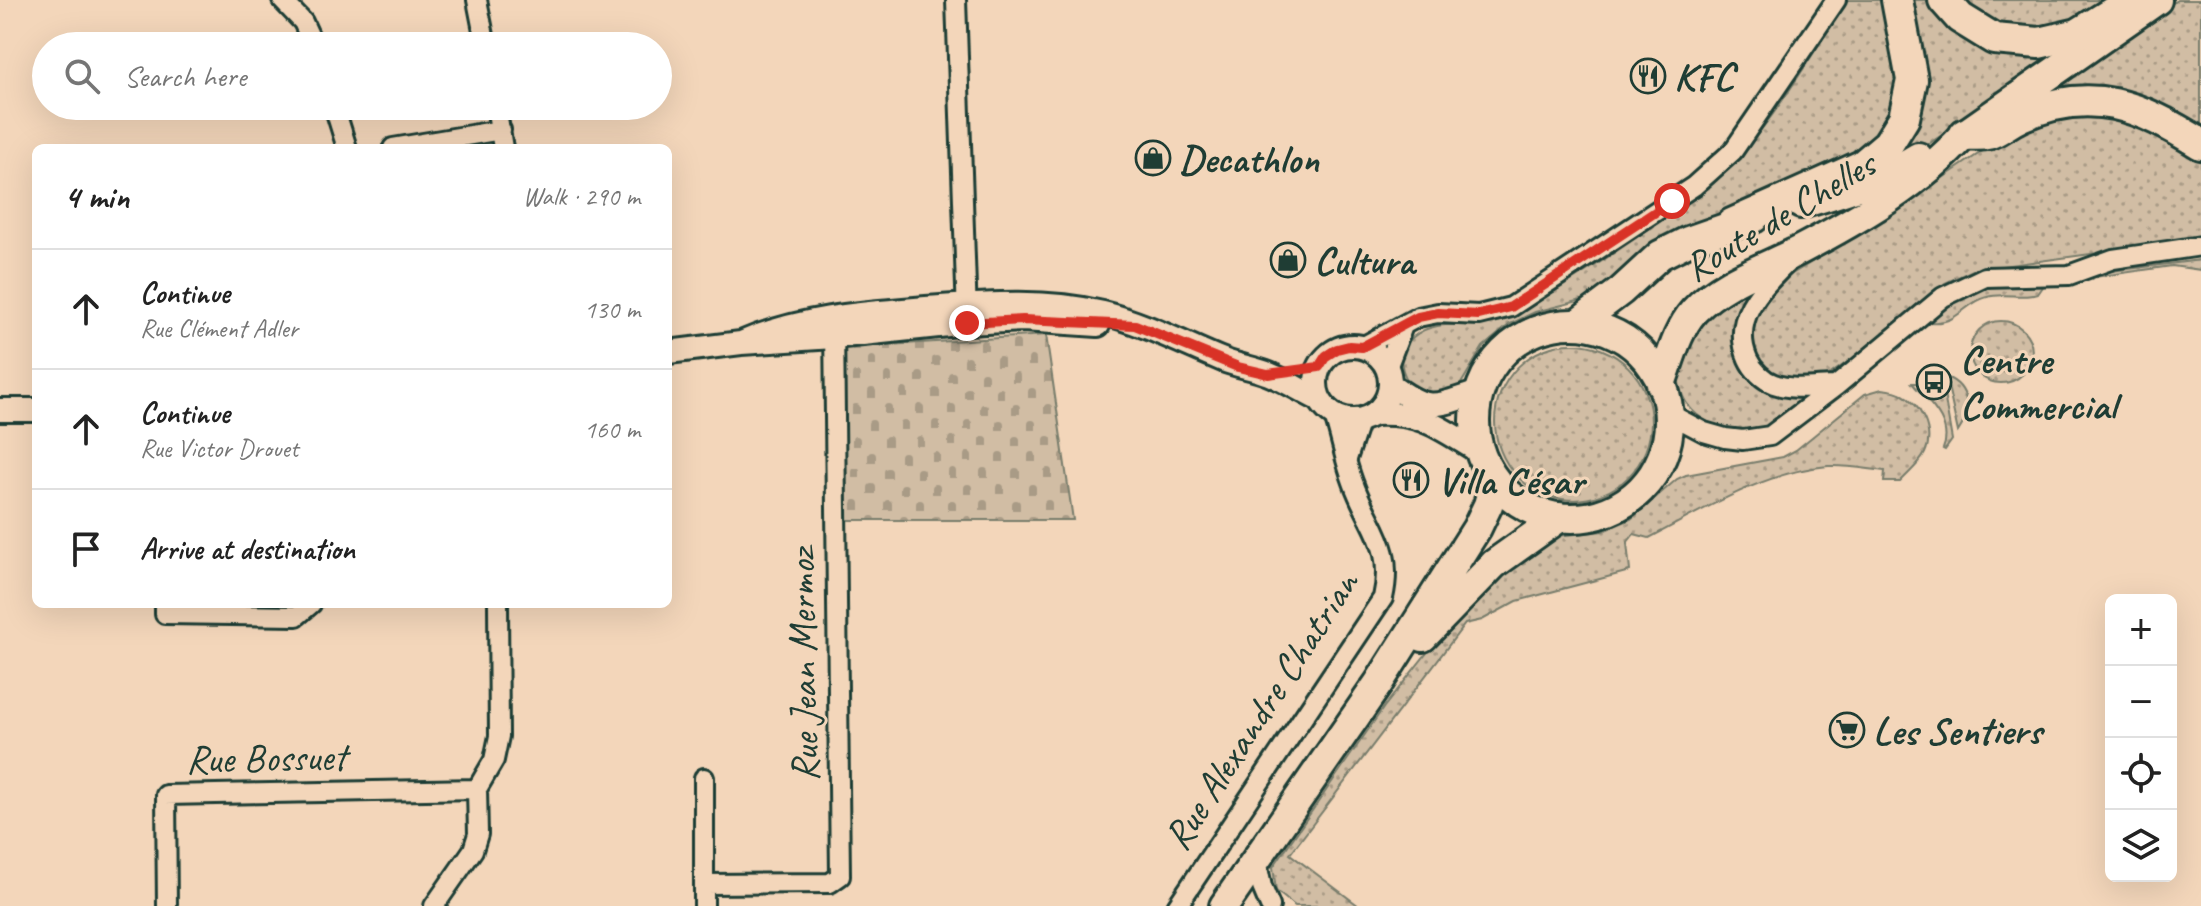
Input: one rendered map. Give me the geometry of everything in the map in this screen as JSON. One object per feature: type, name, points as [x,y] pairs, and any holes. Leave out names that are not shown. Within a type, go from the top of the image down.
[{"type":"highway","points":[[1732,224],[1862,166],[1888,144],[1904,118],[1912,80],[1897,0]]},
{"type":"highway","points":[[1944,0],[1960,18],[1994,39],[2039,43],[2078,34],[2133,0]]},
{"type":"highway","points":[[1965,134],[1987,137],[2018,118],[2046,106],[2100,102],[2127,106],[2153,115],[2201,144]]},
{"type":"main road","name":"Route de Chelles","points":[[1661,384],[1684,326],[1694,312],[1736,281],[1867,214],[1949,152],[1965,134],[2157,0]]},
{"type":"main road","name":"Route de Chelles","points":[[1577,324],[1621,291],[1660,255],[1688,241],[1732,224],[1847,191],[1898,170],[1942,142],[1965,134]]},
{"type":"main road","points":[[1577,324],[1607,330],[1634,346],[1654,370],[1661,384],[1668,413],[1667,438],[1660,461],[1641,489],[1612,509],[1577,518],[1560,517],[1524,505],[1495,480],[1480,452],[1475,432],[1479,392],[1497,358],[1516,341],[1551,326],[1577,324]]},
{"type":"main road","points":[[1224,906],[1378,684],[1477,528],[1495,480]]},
{"type":"main road","points":[[1378,684],[1494,564],[1560,517]]},
{"type":"street","points":[[282,0],[303,22],[308,32]]},
{"type":"street","points":[[477,0],[483,32]]},
{"type":"street","points":[[956,0],[967,314]]},
{"type":"street","points":[[1362,347],[1418,317],[1438,313],[1479,315],[1511,307],[1694,186],[1733,151],[1836,0]]},
{"type":"street","points":[[338,120],[346,144]]},
{"type":"street","points":[[441,144],[502,139]]},
{"type":"street","points":[[1668,413],[1704,432],[1725,438],[1758,439],[1777,431],[1836,386],[1943,297],[1985,277],[2069,275],[2113,259],[2201,246]]},
{"type":"street","points":[[1799,250],[1759,291],[1751,305],[1745,318],[1745,353],[1751,365],[1772,384],[1788,387],[1836,386]]},
{"type":"street","points":[[672,352],[834,327],[967,314],[1135,325],[1238,367],[1268,374],[1318,399],[1334,416],[1346,420],[1403,413],[1429,421],[1480,452]]},
{"type":"street","points":[[1347,459],[1367,417],[1388,395],[1389,376],[1403,326]]},
{"type":"street","name":"Rue Jean Mermoz","points":[[705,884],[830,883],[840,876],[834,327]]},
{"type":"street","points":[[1318,399],[1315,377],[1319,367],[1326,356],[1349,346],[1362,347],[1377,355],[1389,376],[1411,400],[1432,407],[1479,392]]},
{"type":"street","points":[[1268,374],[1319,367]]},
{"type":"street","points":[[0,410],[32,410]]},
{"type":"street","name":"Rue Alexandre Chatrian","points":[[1177,906],[1383,598],[1388,577],[1383,546],[1352,482],[1334,416]]},
{"type":"street","points":[[165,608],[165,614],[297,616],[306,608]]},
{"type":"street","points":[[434,906],[473,850],[478,834],[477,789],[494,760],[499,736],[498,608]]},
{"type":"street","points":[[704,778],[704,906]]},
{"type":"street","name":"Rue Bossuet","points":[[167,906],[166,795],[477,789]]},
{"type":"street","points":[[1256,858],[1270,906]]},
{"type":"green space","points":[[1847,0],[1886,0],[1899,91],[1874,148],[1586,299],[1535,312],[1510,324],[1483,347],[1459,387],[1447,394],[1414,390],[1402,364],[1403,350],[1413,337],[1433,327],[1491,323],[1516,315],[1708,188],[1766,123]]},
{"type":"green space","points":[[1905,0],[1930,0],[2062,50],[1999,98],[1905,159],[1898,148]]},
{"type":"green space","points":[[1950,0],[2122,0],[2058,32],[1996,32]]},
{"type":"green space","points":[[2177,0],[2201,0],[2201,130],[2046,93]]},
{"type":"green space","points":[[2054,113],[2121,113],[2201,154],[2201,239],[1973,270],[1945,283],[1829,375],[1810,381],[1771,377],[1753,356],[1752,319],[1769,292],[1787,277],[1876,223],[2014,130]]},
{"type":"green space","points":[[2201,260],[2201,270],[2172,266],[2095,277],[2094,273]]},
{"type":"green space","points":[[2031,280],[2047,281],[2038,294],[1987,297],[1948,320],[1930,322],[1949,302],[1962,296],[1989,287]]},
{"type":"green space","points":[[1757,284],[1736,328],[1742,361],[1749,375],[1799,396],[1801,401],[1785,418],[1763,428],[1740,430],[1717,426],[1697,415],[1683,397],[1678,374],[1685,346],[1697,317]]},
{"type":"green space","points":[[2001,321],[2013,323],[2023,330],[2030,340],[2030,364],[2023,374],[2013,381],[2001,383],[1989,381],[1979,374],[1972,364],[1970,352],[1972,340],[1979,330],[1989,323]]},
{"type":"green space","points":[[1046,335],[1073,520],[844,520],[840,348]]},
{"type":"green space","points":[[1573,344],[1603,350],[1628,367],[1645,392],[1651,422],[1645,452],[1628,477],[1603,494],[1573,500],[1543,494],[1518,477],[1501,452],[1495,422],[1501,392],[1518,367],[1543,350]]},
{"type":"green space","points":[[1946,377],[1960,387],[1966,401],[1965,417],[1958,432]]},
{"type":"green space","points":[[1912,383],[1929,383],[1930,389],[1943,388],[1952,440],[1945,450],[1942,421]]},
{"type":"green space","points":[[1882,389],[1896,391],[1908,398],[1920,411],[1927,427],[1925,453],[1900,482],[1884,482],[1885,471],[1842,466],[1805,469],[1781,475],[1736,493],[1649,538],[1634,534],[1627,543],[1630,571],[1517,601],[1482,620],[1465,624],[1290,854],[1359,906],[1295,906],[1276,891],[1273,867],[1384,707],[1446,629],[1494,580],[1557,536],[1603,531],[1631,519],[1677,479],[1686,475],[1783,457],[1865,394]]},
{"type":"place","name":"KFC","points":[[1648,76]]},
{"type":"place","name":"Decathlon","points":[[1153,158]]},
{"type":"place","name":"Cultura","points":[[1288,260]]},
{"type":"place","name":"Centre Commercial","points":[[1934,382]]},
{"type":"place","name":"Villa César","points":[[1411,480]]},
{"type":"place","name":"Les Sentiers","points":[[1847,730]]},
{"type":"route","points":[[967,323],[1023,320],[1135,325],[1238,367],[1268,374],[1319,367],[1326,356],[1337,349],[1362,347],[1418,317],[1438,313],[1479,315],[1511,307],[1672,201]]}]
